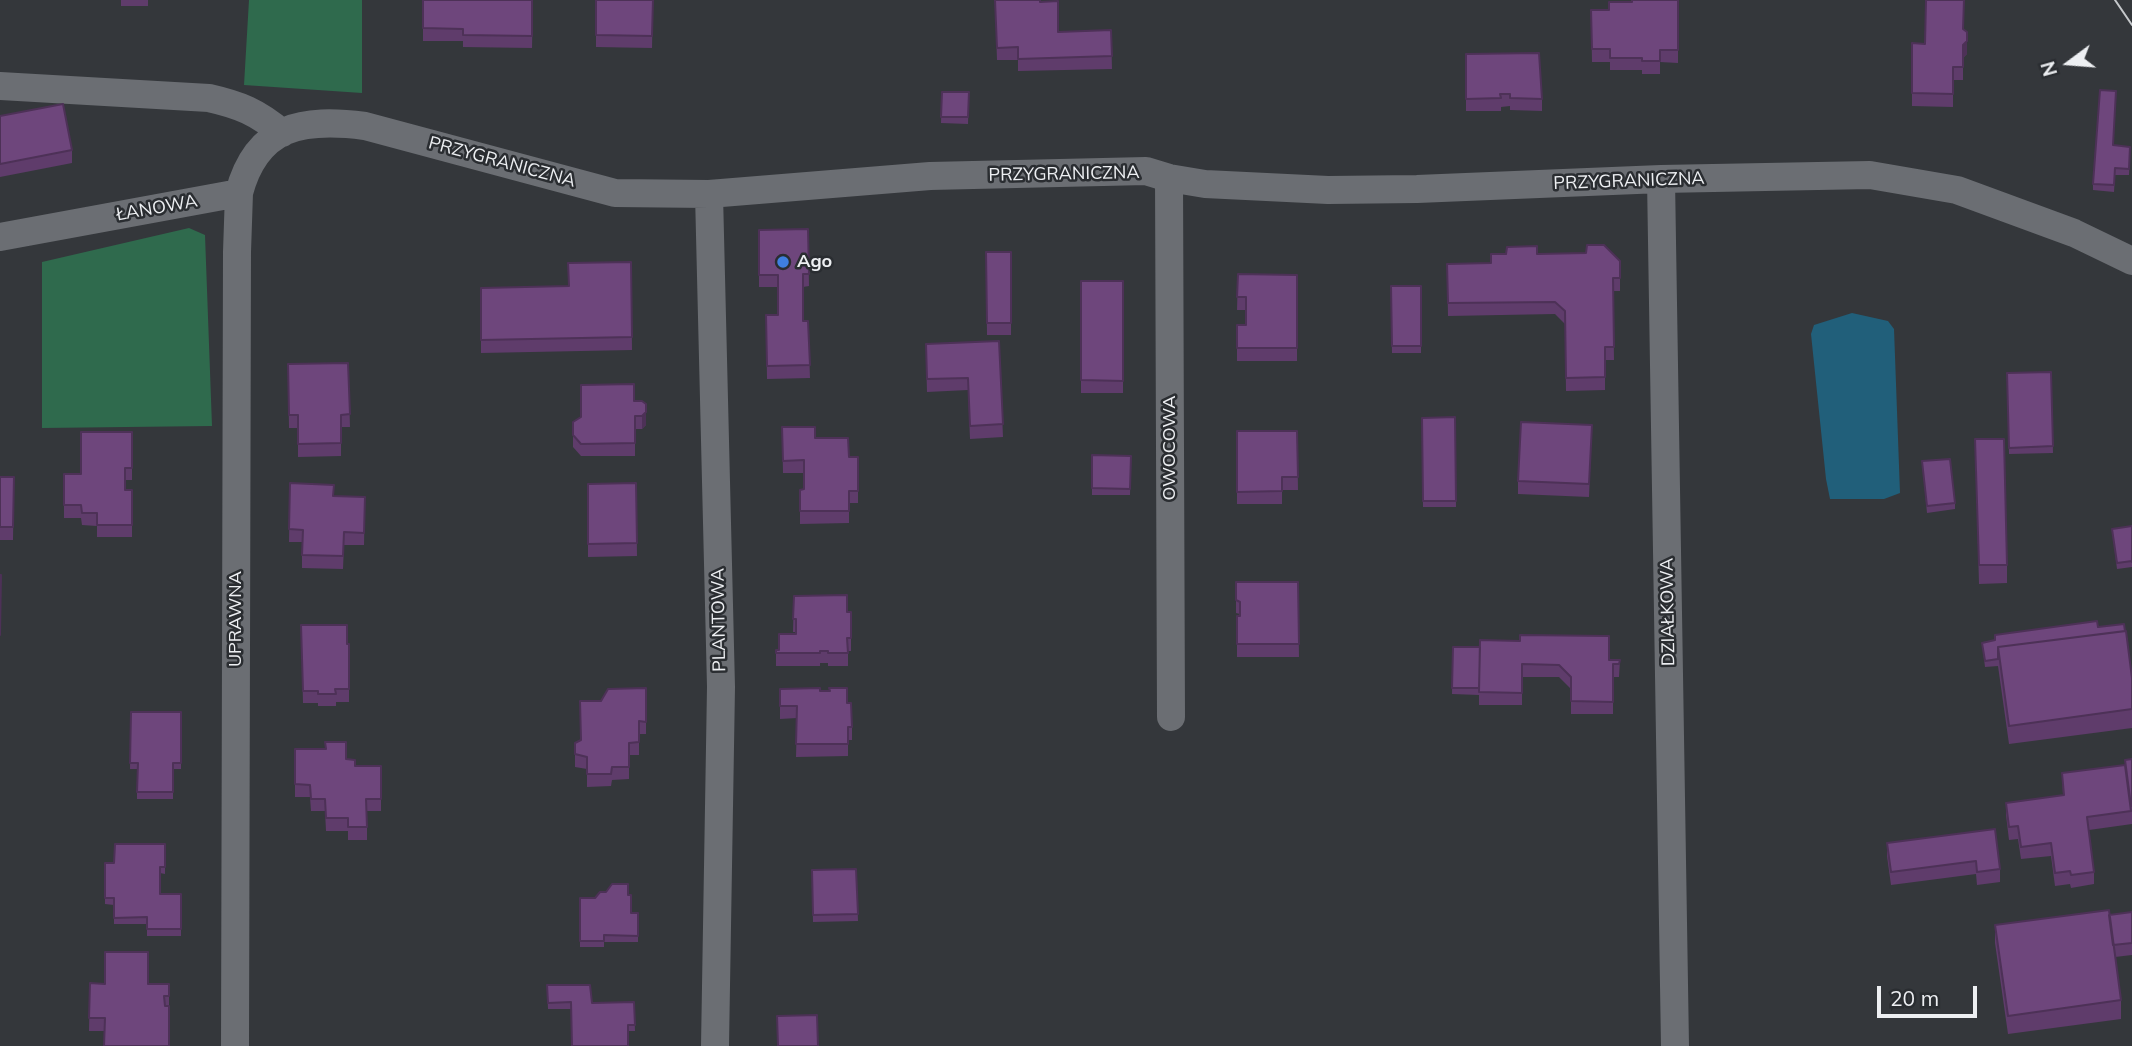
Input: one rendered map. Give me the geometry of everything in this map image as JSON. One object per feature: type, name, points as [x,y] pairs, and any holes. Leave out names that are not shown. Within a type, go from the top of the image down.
[{"type":"street","points":[[0,86],[209,98],[237,104],[263,117],[282,133],[265,144],[251,161],[239,193]]},
{"type":"street","name":"PRZYGRANICZNA","points":[[282,133],[315,122],[365,126],[615,193],[709,194],[930,176],[1146,171],[1205,184],[1328,190],[1870,175],[1956,190],[2074,233],[2132,261]]},
{"type":"street","name":"OWOCOWA","points":[[1169,178],[1171,717]]},
{"type":"street","name":"DZIAŁKOWA","points":[[1661,179],[1675,1046]]},
{"type":"street","name":"ŁANOWA","points":[[0,237],[239,193]]},
{"type":"street","name":"UPRAWNA","points":[[235,1046],[239,193]]},
{"type":"street","name":"PLANTOWA","points":[[709,194],[721,688],[715,1046]]},
{"type":"green space","points":[[249,0],[362,0],[362,93],[244,85]]},
{"type":"green space","points":[[189,228],[205,235],[212,426],[42,428],[42,262]]},
{"type":"water","points":[[1852,313],[1888,321],[1894,329],[1900,493],[1884,499],[1830,499],[1826,479],[1811,334],[1814,325]]},
{"type":"building","points":[[423,0],[532,0],[532,36],[463,35],[463,29],[423,28]]},
{"type":"building","points":[[596,0],[653,0],[652,36],[596,35]]},
{"type":"building","points":[[995,0],[1058,1],[1058,32],[1111,30],[1112,56],[1018,59],[1018,47],[997,48]]},
{"type":"building","points":[[1678,0],[1678,50],[1660,50],[1660,61],[1642,61],[1642,58],[1610,58],[1610,49],[1592,49],[1591,10],[1609,10],[1609,2]]},
{"type":"building","points":[[1926,0],[1964,0],[1963,29],[1967,32],[1967,41],[1963,45],[1963,67],[1953,67],[1953,94],[1912,93],[1912,43],[1925,44]]},
{"type":"building","points":[[1539,53],[1542,99],[1510,98],[1510,94],[1500,94],[1501,98],[1466,99],[1466,54]]},
{"type":"building","points":[[2100,90],[2116,91],[2113,145],[2130,147],[2129,169],[2115,168],[2114,185],[2093,184]]},
{"type":"building","points":[[942,92],[969,92],[968,117],[941,117]]},
{"type":"building","points":[[63,104],[72,150],[0,164],[0,116]]},
{"type":"building","points":[[808,229],[809,274],[803,274],[803,321],[808,321],[810,365],[767,366],[766,315],[778,315],[778,275],[759,275],[759,230]]},
{"type":"building","points":[[1587,245],[1604,245],[1620,261],[1620,278],[1613,278],[1614,347],[1605,347],[1605,377],[1566,378],[1565,311],[1555,302],[1448,303],[1447,264],[1491,263],[1491,254],[1506,254],[1507,247],[1537,246],[1537,254],[1586,253]]},
{"type":"building","points":[[986,252],[1011,252],[1011,323],[987,323]]},
{"type":"building","points":[[631,262],[632,337],[481,340],[481,288],[569,286],[568,263]]},
{"type":"building","points":[[1238,274],[1297,275],[1297,348],[1237,348],[1237,325],[1246,325],[1246,297],[1237,297]]},
{"type":"building","points":[[1081,281],[1123,281],[1123,381],[1081,380]]},
{"type":"building","points":[[1391,286],[1421,286],[1421,346],[1392,346]]},
{"type":"building","points":[[999,341],[1003,424],[970,426],[968,378],[927,379],[926,344]]},
{"type":"building","points":[[348,363],[350,414],[341,415],[341,443],[298,444],[298,415],[289,415],[288,364]]},
{"type":"building","points":[[2051,372],[2053,446],[2009,448],[2007,373]]},
{"type":"building","points":[[634,384],[634,401],[646,404],[646,412],[642,416],[635,416],[635,443],[581,444],[573,435],[573,422],[581,417],[581,385]]},
{"type":"building","points":[[1455,417],[1456,501],[1423,501],[1422,418]]},
{"type":"building","points":[[1521,422],[1592,425],[1589,484],[1518,481]]},
{"type":"building","points":[[782,427],[815,427],[815,438],[848,438],[849,457],[858,457],[858,491],[849,491],[849,511],[800,511],[800,490],[804,489],[804,460],[783,461]]},
{"type":"building","points":[[1237,431],[1297,431],[1298,477],[1282,477],[1282,491],[1237,492]]},
{"type":"building","points":[[81,432],[132,432],[132,468],[125,468],[125,490],[132,490],[132,525],[97,525],[97,513],[82,513],[81,505],[64,505],[64,474],[81,474]]},
{"type":"building","points":[[1975,439],[2004,439],[2007,565],[1979,565]]},
{"type":"building","points":[[1092,455],[1131,456],[1130,489],[1092,488]]},
{"type":"building","points":[[1950,459],[1955,503],[1927,506],[1922,461]]},
{"type":"building","points":[[0,477],[14,477],[13,527],[0,527]]},
{"type":"building","points":[[290,483],[334,485],[333,496],[365,497],[364,533],[344,532],[343,556],[302,555],[303,530],[289,529]]},
{"type":"building","points":[[636,483],[637,543],[588,544],[588,484]]},
{"type":"building","points":[[2132,526],[2132,561],[2117,563],[2112,529]]},
{"type":"building","points":[[1236,582],[1298,582],[1299,644],[1237,644],[1240,602],[1236,600]]},
{"type":"building","points":[[847,595],[847,612],[851,612],[848,653],[776,653],[776,650],[779,650],[779,634],[796,634],[796,619],[793,619],[794,596]]},
{"type":"building","points":[[2097,621],[2098,627],[2124,624],[2125,631],[1998,647],[1998,659],[1985,661],[1982,643],[1995,640],[1995,635]]},
{"type":"building","points":[[301,625],[347,625],[349,689],[335,689],[336,694],[303,691]]},
{"type":"building","points":[[2126,631],[2132,678],[2132,709],[2009,726],[1998,647]]},
{"type":"building","points":[[1520,635],[1609,636],[1609,660],[1620,660],[1619,664],[1613,664],[1613,702],[1571,701],[1571,677],[1559,665],[1522,664],[1522,693],[1479,692],[1480,640],[1520,641]]},
{"type":"building","points":[[1453,647],[1480,647],[1479,688],[1452,688]]},
{"type":"building","points":[[646,688],[646,722],[639,721],[639,742],[629,743],[629,767],[612,767],[611,774],[587,774],[587,757],[575,754],[575,743],[581,740],[580,701],[601,701],[608,689]]},
{"type":"building","points":[[820,688],[820,691],[830,691],[829,688],[847,688],[852,727],[848,727],[848,744],[796,744],[797,706],[780,706],[780,689]]},
{"type":"building","points":[[131,712],[181,712],[181,763],[173,763],[173,792],[137,792],[138,763],[130,763]]},
{"type":"building","points":[[325,742],[346,742],[346,759],[355,760],[355,766],[381,766],[381,799],[366,799],[367,827],[348,827],[348,818],[326,818],[325,799],[311,799],[310,785],[295,784],[295,749],[326,749]]},
{"type":"building","points":[[2132,759],[2132,806],[2131,806],[2125,760]]},
{"type":"building","points":[[2125,765],[2131,811],[2087,817],[2094,872],[2071,875],[2070,871],[2055,873],[2051,843],[2021,847],[2018,826],[2009,827],[2006,803],[2064,795],[2062,773]]},
{"type":"building","points":[[1995,829],[2000,869],[1977,872],[1976,861],[1891,872],[1887,843]]},
{"type":"building","points":[[115,844],[165,844],[165,867],[160,867],[160,894],[181,894],[181,929],[147,929],[147,917],[114,918],[114,898],[105,898],[105,863],[114,863]]},
{"type":"building","points":[[856,869],[858,914],[813,915],[812,870]]},
{"type":"building","points":[[612,884],[628,884],[631,913],[638,913],[638,936],[604,935],[604,941],[580,941],[580,898],[595,898],[600,892],[606,892]]},
{"type":"building","points":[[2109,910],[2121,1000],[2008,1016],[1995,925]]},
{"type":"building","points":[[2132,912],[2132,943],[2113,945],[2109,915]]},
{"type":"building","points":[[105,952],[148,952],[148,984],[169,984],[169,996],[164,996],[165,1006],[169,1006],[169,1046],[104,1046],[105,1018],[89,1018],[90,983],[105,984]]},
{"type":"building","points":[[547,985],[590,985],[592,1003],[634,1002],[635,1025],[628,1025],[628,1046],[572,1046],[571,1002],[548,1003]]},
{"type":"building","points":[[817,1015],[818,1046],[778,1046],[777,1016]]},
{"type":"tram line","points":[[2115,0],[2132,25]]},
{"type":"place","name":"Ago","points":[[783,262]]}]
